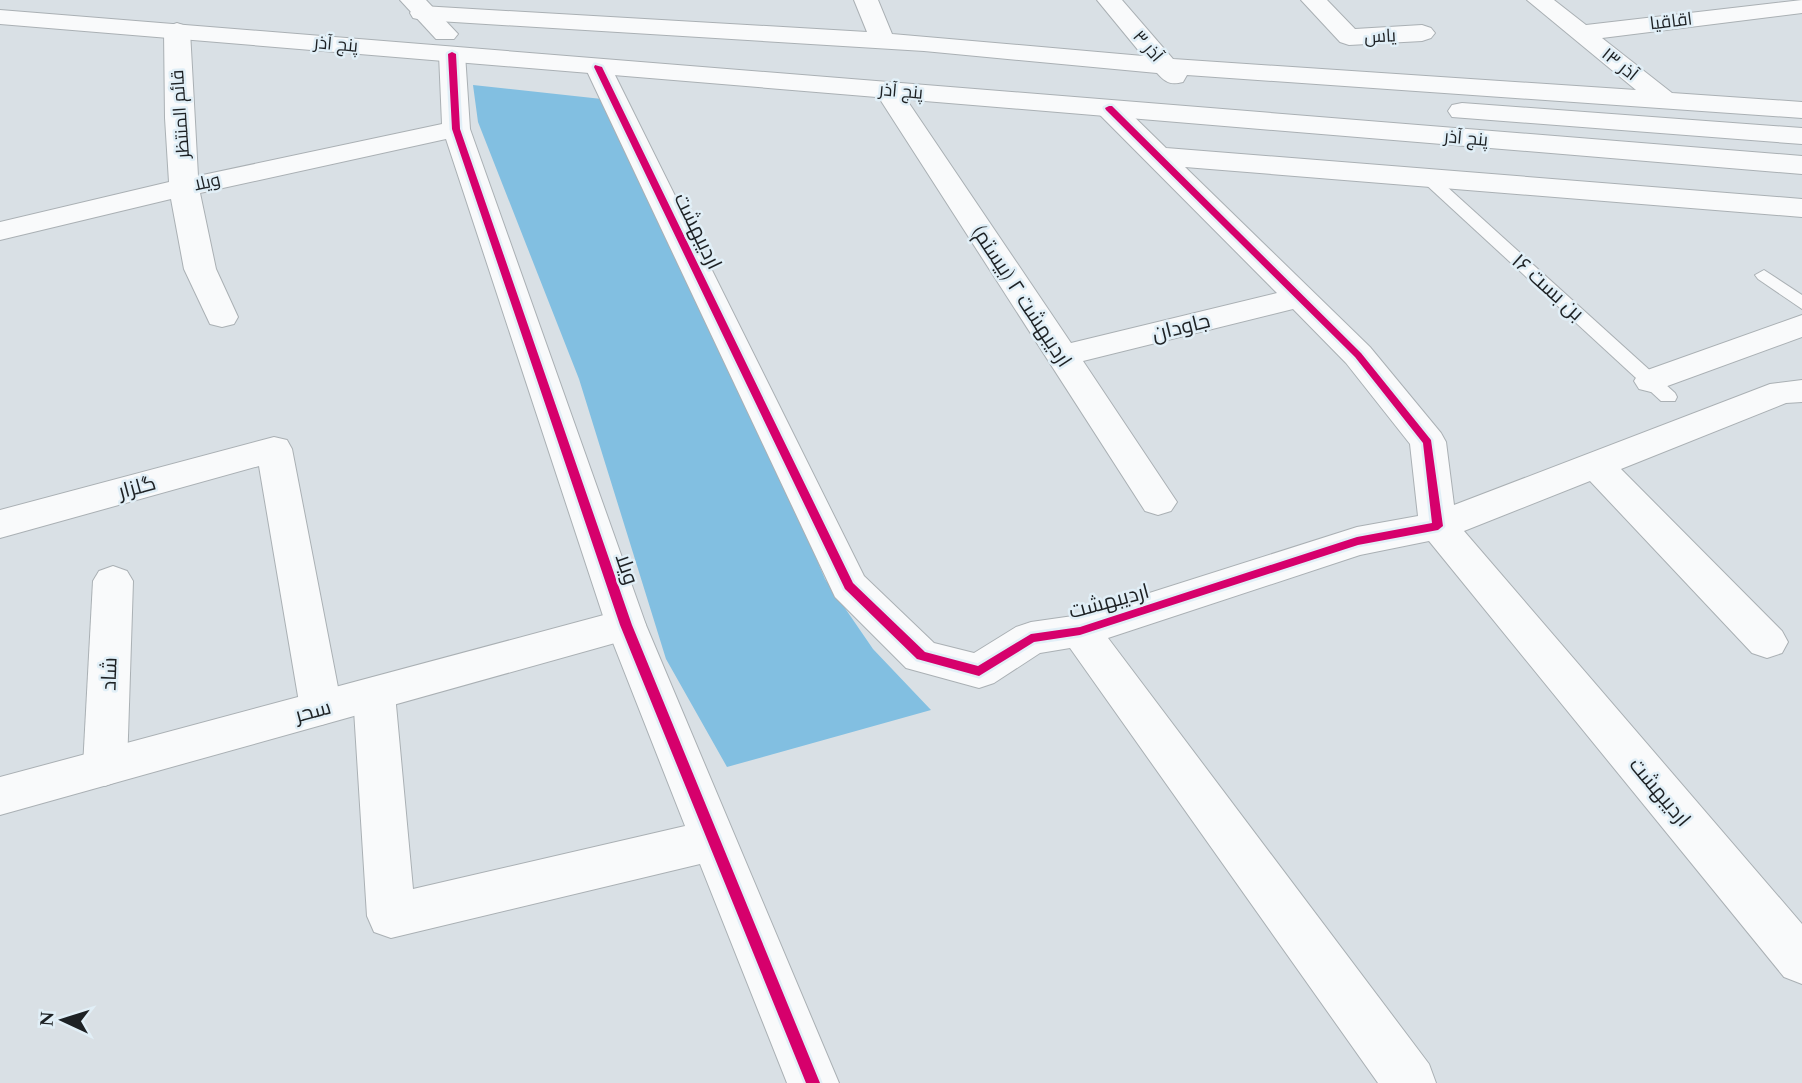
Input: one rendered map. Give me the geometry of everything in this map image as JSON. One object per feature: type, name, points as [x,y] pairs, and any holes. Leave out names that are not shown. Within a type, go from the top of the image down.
[{"type":"street","name":"پنج آذر","points":[[74,0],[449,44],[598,67],[1802,165]]},
{"type":"street","points":[[615,0],[654,47]]},
{"type":"street","points":[[866,0],[883,41]]},
{"type":"street","name":"آذر ۳","points":[[1110,0],[1187,91]]},
{"type":"street","name":"یاس","points":[[1313,0],[1349,37],[1422,33]]},
{"type":"street","name":"۱۳ آذر","points":[[1539,0],[1700,128]]},
{"type":"street","points":[[1756,5],[1792,29]]},
{"type":"street","name":"اقاقیا","points":[[1581,33],[1756,5],[1802,6]]},
{"type":"street","points":[[417,6],[449,44]]},
{"type":"street","points":[[417,6],[637,25],[883,41],[1166,66],[1802,110]]},
{"type":"street","name":"پنج آذر","points":[[0,17],[177,31],[449,44],[654,47],[1187,91],[1802,136]]},
{"type":"street","name":"قائم المنتظر","points":[[177,31],[176,99],[198,264],[222,317]]},
{"type":"street","name":"ویلا","points":[[449,44],[456,130],[626,625],[813,1083]]},
{"type":"street","name":"اردیبهشت","points":[[598,67],[849,586],[921,656],[979,671],[1031,638],[1080,631],[1357,541],[1438,526],[1802,961]]},
{"type":"street","name":"اردیبهشت ۲ (بیستم)","points":[[887,90],[1158,502]]},
{"type":"street","points":[[1109,108],[1358,355],[1428,442],[1438,526],[1782,392],[1802,391]]},
{"type":"street","name":"ویلا","points":[[0,231],[186,187],[456,130]]},
{"type":"street","points":[[1157,156],[1802,208]]},
{"type":"street","name":"جاودان","points":[[1062,356],[1300,297]]},
{"type":"street","points":[[1660,389],[1802,325]]},
{"type":"street","name":"گلزار","points":[[0,524],[274,449],[321,708]]},
{"type":"street","points":[[1596,465],[1767,642]]},
{"type":"street","name":"شاد","points":[[105,767],[113,581]]},
{"type":"street","name":"سحر","points":[[0,796],[626,625]]},
{"type":"street","name":"اردیبهشت","points":[[1080,631],[1410,1083]]},
{"type":"street","points":[[374,694],[391,916],[714,840]]},
{"type":"lane","name":"بن بست ۱۶","points":[[1428,178],[1660,389]]},
{"type":"lane","points":[[1764,275],[1802,304]]},
{"type":"shaded area","points":[[473,85],[611,100],[716,318],[825,579],[873,649],[931,710],[727,767],[666,659],[579,379],[478,122]]},
{"type":"cycle path","points":[[452,54],[456,129],[626,625],[813,1083]]},
{"type":"cycle path","points":[[598,67],[849,586],[921,656],[979,671],[1031,638],[1080,631],[1357,541],[1438,526],[1428,442],[1358,355],[1109,108]]}]
